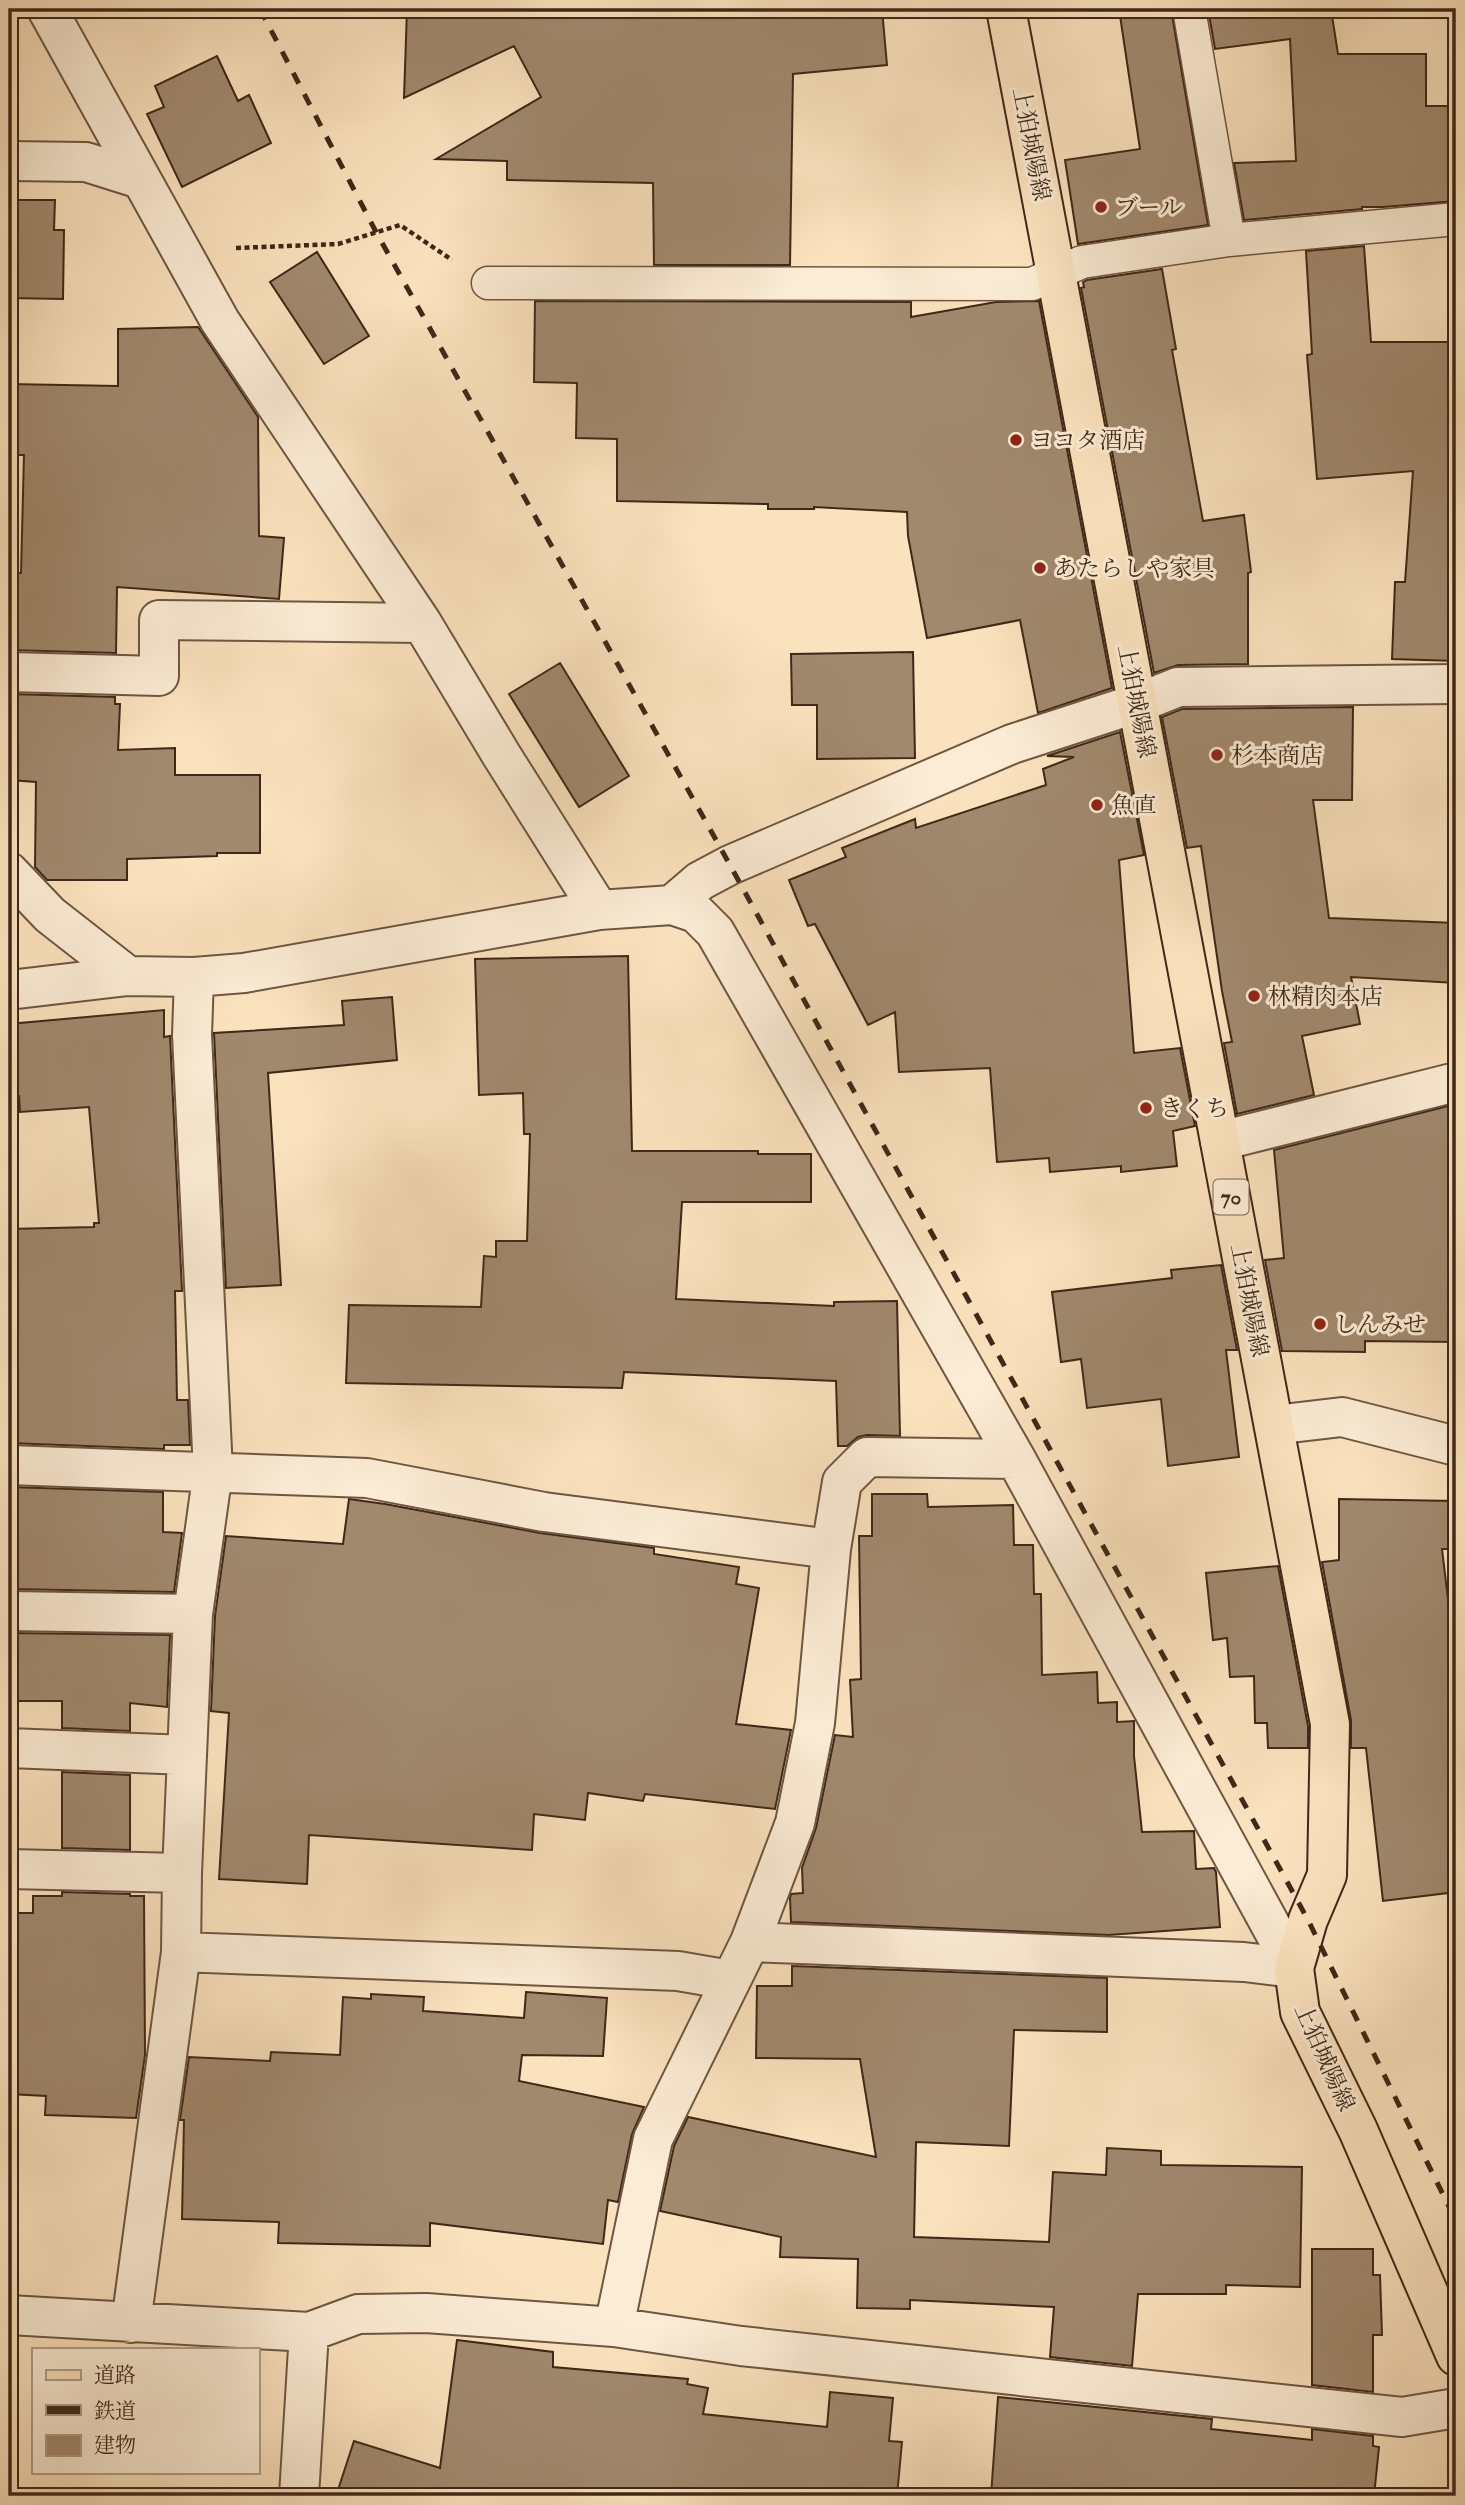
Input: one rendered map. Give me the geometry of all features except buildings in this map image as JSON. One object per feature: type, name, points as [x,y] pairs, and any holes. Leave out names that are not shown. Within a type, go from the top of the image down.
[{"type":"main road","name":"上狛城陽線","points":[[1006,9],[1330,1724],[1327,1875],[1308,1920],[1294,1968],[1300,2012],[1358,2130],[1456,2356]]},
{"type":"street","points":[[47,9],[220,321],[422,624],[599,910]]},
{"type":"street","points":[[9,161],[86,162],[140,179]]},
{"type":"street","points":[[9,672],[159,676],[159,620],[422,624]]},
{"type":"street","points":[[673,905],[700,881],[730,865],[1012,744],[1138,703],[1178,687],[1456,684]]},
{"type":"street","points":[[9,872],[50,915],[128,976]]},
{"type":"street","points":[[9,990],[128,976],[194,977],[244,973],[599,910],[673,905],[696,913],[715,932],[1016,1459],[1294,1968]]},
{"type":"street","points":[[131,2323],[181,1952],[193,1614],[213,1471],[192,1035],[194,977]]},
{"type":"street","points":[[1220,1141],[1456,1082]]},
{"type":"street","points":[[1274,1425],[1342,1417],[1456,1446]]},
{"type":"street","points":[[614,2327],[653,2139],[750,1942],[797,1811],[815,1723],[831,1549],[842,1482],[867,1457],[1016,1459]]},
{"type":"street","points":[[9,1465],[367,1478],[544,1512],[831,1549]]},
{"type":"street","points":[[9,1611],[193,1614]]},
{"type":"street","points":[[9,1748],[187,1755]]},
{"type":"street","points":[[9,1868],[182,1874]]},
{"type":"street","points":[[750,1942],[1244,1962],[1294,1968]]},
{"type":"street","points":[[181,1952],[678,1971],[730,1980]]},
{"type":"street","points":[[9,2315],[309,2332],[358,2314],[426,2313],[614,2327],[741,2346],[1402,2417],[1456,2408]]},
{"type":"street","points":[[299,2496],[309,2332]]},
{"type":"lane","points":[[1189,9],[1229,240]]},
{"type":"lane","points":[[488,284],[1032,284],[1082,262],[1229,240],[1456,219]]},
{"type":"path","points":[[179,249],[338,244],[400,225],[488,284]]},
{"type":"railway","points":[[260,9],[376,232],[730,865],[1308,1920],[1456,2221]]},
{"type":"place","name":"ブール","points":[[1101,207]]},
{"type":"place","name":"ヨコタ酒店","points":[[1016,440]]},
{"type":"place","name":"あたらしや家具","points":[[1040,568]]},
{"type":"place","name":"杉本商店","points":[[1217,755]]},
{"type":"place","name":"魚直","points":[[1097,805]]},
{"type":"place","name":"林精肉本店","points":[[1254,996]]},
{"type":"place","name":"きくち","points":[[1146,1108]]},
{"type":"place","name":"しんみせ","points":[[1320,1324]]}]
